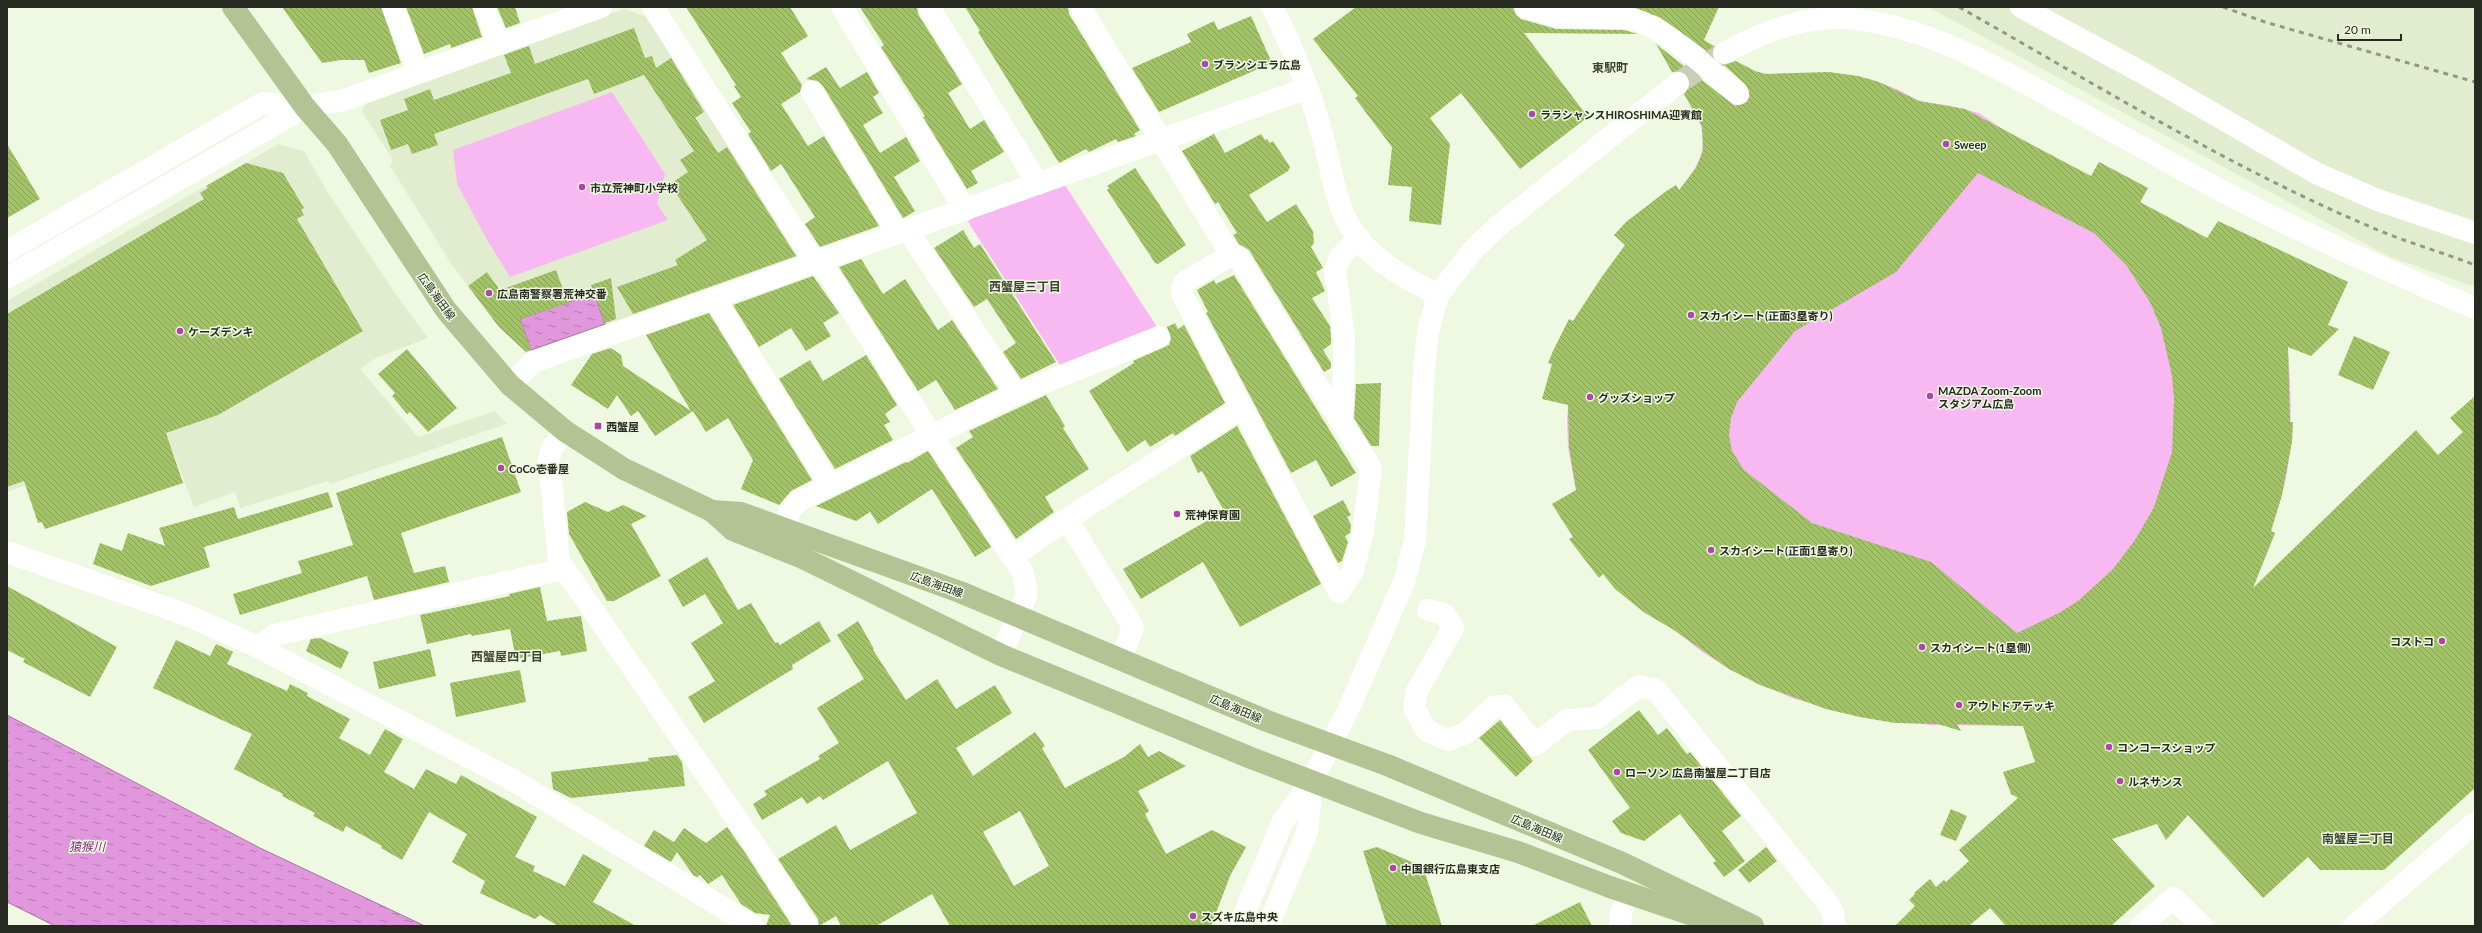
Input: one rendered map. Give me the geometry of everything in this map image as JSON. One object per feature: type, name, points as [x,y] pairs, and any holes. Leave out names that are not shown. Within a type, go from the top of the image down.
[{"type":"main road","name":"広島海田線","points":[[233,7],[305,107],[337,144],[446,310],[510,385],[565,431],[624,469],[712,511],[742,513],[780,538],[1001,655],[1251,758],[1422,823],[1518,852],[1628,893],[1724,926]]},
{"type":"main road","name":"広島海田線","points":[[780,538],[960,592],[1267,721],[1394,768],[1622,863],[1753,926]]},
{"type":"street","points":[[393,7],[418,72]]},
{"type":"street","points":[[484,7],[498,42]]},
{"type":"street","points":[[7,251],[263,103],[305,107],[344,100],[498,42],[601,7]]},
{"type":"street","points":[[653,7],[815,262],[826,270],[931,434],[1023,573],[1027,594],[1001,655]]},
{"type":"street","points":[[842,7],[965,210]]},
{"type":"street","points":[[929,7],[1038,184]]},
{"type":"street","points":[[1080,7],[1230,254],[1238,257],[1292,346],[1341,419],[1371,468],[1363,533],[1352,573],[1339,592],[1182,292],[1185,282],[1230,254]]},
{"type":"street","points":[[1272,7],[1308,88],[1338,199],[1345,216],[1359,238],[1380,261],[1394,271],[1438,294]]},
{"type":"street","points":[[1524,7],[1560,18],[1626,18],[1636,19],[1654,26],[1738,94]]},
{"type":"street","points":[[2020,7],[2143,73],[2316,173],[2375,199],[2475,233]]},
{"type":"street","points":[[1724,53],[1744,42],[1779,28],[1833,18],[1861,19],[1889,25],[1942,42],[2002,70],[2221,190],[2365,261],[2475,308]]},
{"type":"street","points":[[1239,926],[1283,821],[1312,780],[1329,744],[1349,708],[1404,582],[1411,562],[1415,541],[1424,369],[1428,331],[1438,294],[1473,250],[1497,227],[1678,84]]},
{"type":"street","points":[[510,385],[533,362],[902,230],[965,210],[1308,88]]},
{"type":"street","points":[[812,92],[902,230],[1016,394]]},
{"type":"street","points":[[7,278],[305,107]]},
{"type":"street","points":[[1341,419],[1344,405],[1344,337],[1335,270],[1341,256],[1359,238]]},
{"type":"street","points":[[714,298],[830,484]]},
{"type":"street","points":[[780,538],[791,510],[800,500],[830,484],[1016,394],[1159,337]]},
{"type":"street","points":[[1012,556],[1067,519],[1243,407]]},
{"type":"street","points":[[565,431],[551,450],[549,461],[559,561],[743,828],[807,926]]},
{"type":"street","points":[[1067,519],[1133,627],[1121,660]]},
{"type":"street","points":[[7,552],[187,615],[258,647],[509,778],[753,926]]},
{"type":"street","points":[[258,647],[275,635],[564,569]]},
{"type":"street","points":[[1428,610],[1444,614],[1453,628],[1417,691],[1414,708],[1426,730],[1448,740],[1466,734],[1493,707],[1505,706],[1535,745],[1567,720],[1597,718],[1639,686],[1656,690],[1826,901],[1832,912],[1834,926]]},
{"type":"street","points":[[1268,926],[1307,832],[1312,780]]},
{"type":"street","points":[[2354,926],[2475,823]]},
{"type":"street","points":[[1620,926],[1628,893]]},
{"type":"street","points":[[2141,926],[2173,898],[2202,926]]},
{"type":"shaded area","points":[[1928,7],[2475,7],[2475,287],[2390,257]]},
{"type":"shaded area","name":"市立荒神町小学校","points":[[624,9],[653,19],[803,253],[799,262],[530,357],[500,327],[512,303],[487,272],[468,286],[450,262],[390,166],[393,160],[362,112],[365,103]]},
{"type":"shaded area","name":"MAZDA Zoom-Zoom スタジアム広島","points":[[1825,72],[1869,79],[1899,90],[1919,101],[1951,106],[1979,113],[2086,186],[2099,162],[2148,188],[2135,212],[2287,341],[2291,414],[2288,467],[2282,495],[2271,531],[2275,533],[2258,573],[2028,726],[1931,725],[1860,717],[1792,698],[1729,669],[1701,651],[1674,630],[1629,588],[1575,486],[1568,447],[1567,420],[1569,393],[1697,185],[1690,175],[1699,160],[1703,145],[1702,130],[1696,114],[1738,94]]},
{"type":"shaded area","points":[[612,92],[665,174],[657,204],[668,220],[510,277],[486,238],[457,184],[453,150]]},
{"type":"shaded area","points":[[278,144],[304,151],[327,191],[397,296],[428,338],[376,358],[360,369],[418,437],[495,411],[507,424],[330,484],[328,481],[240,508],[235,492],[194,507],[168,438],[7,492],[7,301]]},
{"type":"shaded area","points":[[1063,182],[1159,330],[1063,370],[965,217]]},
{"type":"water","points":[[594,293],[605,324],[531,350],[520,319]]},
{"type":"water","name":"猿猴川","points":[[7,715],[260,848],[425,926],[55,926],[7,902]]},
{"type":"building","points":[[282,7],[381,7],[401,63],[369,73],[364,60],[341,60],[322,63]]},
{"type":"building","points":[[406,7],[472,7],[482,37],[451,48],[450,44],[424,54]]},
{"type":"building","points":[[497,7],[515,7],[520,23],[506,28]]},
{"type":"building","points":[[686,7],[790,7],[808,36],[781,53],[802,85],[800,92],[781,104],[808,146],[824,136],[879,226],[820,247],[805,224],[815,217],[781,164],[771,171],[748,134],[751,132],[732,103],[741,97],[734,86],[736,85]]},
{"type":"building","points":[[860,7],[917,7],[918,14],[962,84],[948,93],[970,129],[984,120],[1004,152],[971,171],[978,183],[967,189],[923,117],[925,116],[881,47],[884,45]]},
{"type":"building","points":[[965,7],[1068,7],[1069,14],[1140,130],[1134,134],[1136,136],[1118,142],[1116,139],[1089,152],[1086,149],[1059,163],[978,32],[980,31]]},
{"type":"building","name":"ララシャンスHIROSHIMA迎賓館","points":[[1356,7],[1513,7],[1516,15],[1521,19],[1556,29],[1624,30],[1638,34],[1524,33],[1588,117],[1520,169],[1461,93],[1430,118],[1450,144],[1441,225],[1409,221],[1412,187],[1388,185],[1392,147],[1355,98],[1358,96],[1313,39]]},
{"type":"building","points":[[1633,7],[1719,7],[1704,40],[1714,46],[1712,55],[1661,18]]},
{"type":"building","name":"ブランシエラ広島","points":[[1251,16],[1272,63],[1159,112],[1132,68],[1191,42],[1187,34],[1214,21],[1218,30]]},
{"type":"building","points":[[634,28],[645,58],[652,56],[656,68],[671,58],[704,112],[695,118],[718,153],[727,147],[796,256],[633,314],[617,287],[678,265],[675,260],[707,240],[670,184],[688,172],[680,160],[694,151],[644,75],[594,94],[588,79],[434,134],[438,145],[412,154],[408,144],[391,150],[380,120],[408,110],[404,99],[430,89],[434,100],[511,73],[504,55],[529,46],[535,64]]},
{"type":"building","name":"MAZDA Zoom-Zoom スタジアム広島","points":[[1656,44],[1735,106],[1747,102],[1750,96],[1746,85],[1724,65],[1736,61],[1755,71],[1766,74],[1829,72],[1858,76],[1879,82],[1919,101],[1965,109],[2091,176],[2099,162],[2148,188],[2140,202],[2207,238],[2218,221],[2348,282],[2328,325],[2339,329],[2311,356],[2288,347],[2290,422],[2293,422],[2292,442],[2282,495],[2271,531],[2275,533],[2253,588],[2416,430],[2438,455],[2463,432],[2450,418],[2475,396],[2475,788],[2384,870],[2320,870],[2308,857],[2263,898],[2188,815],[2166,840],[2157,824],[2112,839],[2155,886],[2111,926],[2006,926],[1990,908],[1969,926],[1895,926],[1915,906],[1909,900],[1915,894],[1914,893],[1930,879],[1936,887],[1944,880],[1946,882],[1969,861],[1959,850],[2018,798],[2011,794],[2003,772],[2035,762],[2023,726],[1957,724],[1961,731],[1938,724],[1895,723],[1826,709],[1760,685],[1729,669],[1674,630],[1645,613],[1615,589],[1603,574],[1599,578],[1569,539],[1573,537],[1552,504],[1576,490],[1569,447],[1568,405],[1542,399],[1552,364],[1548,363],[1553,351],[1569,319],[1573,321],[1625,245],[1614,235],[1626,222],[1665,192],[1676,185],[1679,190],[1696,168],[1703,151],[1702,126],[1684,94],[1690,87],[1688,76],[1682,71],[1672,72]],"holes":[[[1978,173],[2094,233],[2127,266],[2151,304],[2161,328],[2172,376],[2174,399],[2172,452],[2154,507],[2135,540],[2113,569],[2078,601],[2059,613],[2017,633],[1931,562],[1812,523],[1744,470],[1732,451],[1729,435],[1731,418],[1737,402],[1795,331],[1896,272]]]},
{"type":"building","points":[[826,67],[840,88],[867,72],[879,93],[873,97],[883,113],[863,125],[880,153],[906,137],[920,161],[894,177],[915,211],[907,216],[903,218],[823,86],[818,81],[806,79]]},
{"type":"building","points":[[1214,134],[1225,153],[1261,134],[1265,140],[1267,139],[1270,143],[1273,141],[1290,167],[1288,171],[1249,195],[1267,222],[1296,204],[1313,231],[1314,243],[1311,247],[1323,268],[1316,272],[1325,291],[1312,298],[1330,326],[1331,338],[1331,344],[1323,350],[1331,363],[1331,368],[1324,372],[1249,250],[1239,244],[1233,235],[1237,233],[1218,202],[1215,204],[1182,151]]},
{"type":"building","points":[[7,144],[40,199],[7,218]]},
{"type":"building","points":[[246,163],[283,173],[304,208],[301,210],[304,215],[297,219],[363,331],[218,415],[166,433],[183,483],[45,529],[42,522],[38,523],[24,481],[7,487],[7,314],[204,199],[200,193],[208,188],[206,186]]},
{"type":"building","points":[[1135,168],[1186,245],[1158,264],[1155,263],[1107,190],[1109,188],[1107,186]]},
{"type":"building","points":[[963,230],[974,248],[980,244],[1056,362],[1021,379],[1003,352],[1016,343],[987,299],[974,307],[934,248]]},
{"type":"building","points":[[861,259],[883,294],[905,279],[938,330],[952,320],[998,389],[955,410],[936,380],[918,391],[839,267]]},
{"type":"building","points":[[556,270],[568,303],[520,319],[531,350],[526,352],[499,327],[468,286],[487,272],[500,290]]},
{"type":"building","points":[[1234,275],[1356,473],[1331,487],[1316,460],[1291,473],[1206,313],[1208,312],[1197,290],[1214,280],[1216,284]]},
{"type":"building","points":[[813,276],[839,313],[823,323],[831,336],[806,351],[791,328],[759,347],[733,305]]},
{"type":"building","points":[[611,278],[616,319],[605,323],[591,285]]},
{"type":"building","points":[[709,313],[812,480],[791,491],[779,505],[741,489],[753,460],[728,418],[706,432],[693,411],[655,436],[638,411],[631,416],[617,395],[608,409],[571,385],[592,354],[611,348],[621,355],[623,366],[691,411],[646,335]]},
{"type":"building","points":[[1175,323],[1178,329],[1184,325],[1225,403],[1175,436],[1173,433],[1150,447],[1145,440],[1127,452],[1089,391],[1134,363],[1133,361],[1169,345],[1171,338],[1167,327]]},
{"type":"building","points":[[2354,336],[2390,352],[2373,390],[2338,375]]},
{"type":"building","points":[[407,349],[457,408],[428,432],[410,412],[407,414],[392,396],[395,393],[378,374]]},
{"type":"building","points":[[866,355],[897,405],[885,414],[890,422],[884,425],[893,440],[835,469],[779,379],[810,360],[823,381]]},
{"type":"building","points":[[1381,383],[1379,446],[1371,446],[1354,418],[1356,384]]},
{"type":"building","points":[[1046,395],[1065,426],[1063,428],[1089,469],[1045,497],[1054,512],[1016,539],[956,448],[973,437],[969,431]]},
{"type":"building","points":[[1237,426],[1321,584],[1240,627],[1203,562],[1141,599],[1123,569],[1224,511],[1202,471],[1198,473],[1190,456]]},
{"type":"building","points":[[502,437],[521,492],[401,533],[414,573],[445,566],[449,582],[374,600],[367,576],[240,615],[233,594],[302,573],[298,561],[353,545],[336,493]]},
{"type":"building","points":[[928,451],[991,547],[975,557],[932,489],[878,524],[870,512],[856,521],[816,506],[906,462],[907,463]]},
{"type":"building","points":[[328,492],[333,507],[204,547],[210,567],[151,586],[93,564],[100,543],[122,551],[128,533],[165,546],[159,528],[234,507],[238,519]]},
{"type":"building","points":[[1343,500],[1351,515],[1347,517],[1351,525],[1350,533],[1345,536],[1348,542],[1342,561],[1338,563],[1313,516]]},
{"type":"building","points":[[585,502],[608,512],[623,505],[647,516],[631,524],[661,576],[614,601],[607,601],[569,534],[567,512]]},
{"type":"building","points":[[707,557],[738,610],[751,603],[775,643],[778,642],[780,645],[819,621],[831,641],[792,665],[793,669],[704,723],[688,697],[715,681],[691,643],[723,623],[705,594],[683,607],[668,580]]},
{"type":"building","points":[[7,586],[117,647],[90,697],[23,662],[25,659],[7,650]]},
{"type":"building","points":[[540,587],[547,621],[581,616],[587,651],[561,656],[560,651],[516,659],[510,629],[472,636],[471,634],[427,644],[420,615],[510,596],[509,594]]},
{"type":"building","points":[[858,621],[874,649],[873,650],[906,700],[937,679],[956,709],[995,685],[1012,713],[956,748],[973,776],[1035,732],[1045,746],[1042,748],[1065,788],[1124,757],[1140,744],[1148,757],[1159,751],[1186,766],[1138,791],[1149,811],[1145,814],[1166,854],[1212,830],[1246,847],[1230,876],[1211,926],[950,926],[932,894],[876,926],[841,926],[836,916],[819,926],[818,919],[778,859],[836,825],[850,850],[917,813],[888,761],[823,800],[820,796],[807,804],[802,797],[762,820],[753,804],[767,795],[764,791],[820,759],[818,756],[839,743],[817,708],[864,679],[837,635]],"holes":[[[1020,811],[1049,866],[1014,886],[983,832]]]},
{"type":"building","points":[[320,638],[349,652],[341,669],[306,651],[311,639]]},
{"type":"building","points":[[176,640],[210,656],[216,644],[233,652],[227,664],[287,691],[290,684],[308,693],[307,696],[350,719],[339,738],[370,755],[385,729],[403,739],[384,772],[414,789],[426,769],[456,784],[461,775],[537,817],[515,857],[535,866],[533,871],[565,886],[583,854],[612,870],[593,902],[636,926],[558,926],[540,915],[535,919],[480,893],[485,881],[452,862],[467,834],[429,812],[402,860],[381,848],[382,846],[346,826],[343,832],[313,816],[315,813],[282,796],[283,794],[234,769],[252,734],[153,688]]},
{"type":"building","points":[[430,649],[436,676],[379,689],[373,662]]},
{"type":"building","points":[[520,670],[526,702],[456,717],[450,683]]},
{"type":"building","points":[[1639,710],[1658,735],[1667,728],[1687,754],[1690,752],[1741,816],[1722,831],[1745,861],[1724,877],[1713,863],[1716,861],[1680,814],[1644,841],[1621,833],[1612,821],[1630,808],[1588,750]]},
{"type":"building","points":[[1500,720],[1533,761],[1516,777],[1479,738]]},
{"type":"building","points":[[677,755],[682,762],[685,786],[571,798],[553,789],[551,772],[649,761],[648,758]]},
{"type":"building","points":[[1951,809],[1967,816],[1956,841],[1940,835]]},
{"type":"building","points":[[727,827],[792,926],[766,926],[770,915],[755,913],[741,904],[722,875],[708,884],[700,875],[697,877],[693,875],[677,852],[671,862],[644,846],[654,830],[674,842],[684,828],[706,843]]},
{"type":"building","points":[[1377,847],[1423,867],[1442,926],[1387,926],[1363,851]]},
{"type":"building","points":[[1766,847],[1777,861],[1749,883],[1738,870]]},
{"type":"building","points":[[1580,902],[1592,926],[1532,926]]},
{"type":"tunnel","points":[[1678,83],[1724,53]]},
{"type":"railway","points":[[1959,7],[2163,124],[2267,179],[2373,228],[2475,265]]},
{"type":"railway","points":[[2223,7],[2265,22],[2475,82]]},
{"type":"place","name":"ブランシエラ広島","points":[[1205,64]]},
{"type":"place","name":"ララシャンスHIROSHIMA迎賓館","points":[[1532,114]]},
{"type":"place","name":"Sweep","points":[[1946,144]]},
{"type":"place","name":"市立荒神町小学校","points":[[582,187]]},
{"type":"place","name":"広島南警察署荒神交番","points":[[489,293]]},
{"type":"place","name":"スカイシート(正面3塁寄り)","points":[[1691,315]]},
{"type":"place","name":"ケーズデンキ","points":[[180,331]]},
{"type":"place","name":"MAZDA Zoom-Zoom スタジアム広島","points":[[1930,396]]},
{"type":"place","name":"グッズショップ","points":[[1590,397]]},
{"type":"place","name":"西蟹屋","points":[[598,426]]},
{"type":"place","name":"CoCo壱番屋","points":[[501,468]]},
{"type":"place","name":"荒神保育園","points":[[1177,514]]},
{"type":"place","name":"スカイシート(正面1塁寄り)","points":[[1711,550]]},
{"type":"place","name":"コストコ","points":[[2442,641]]},
{"type":"place","name":"スカイシート(1塁側)","points":[[1922,647]]},
{"type":"place","name":"アウトドアデッキ","points":[[1959,705]]},
{"type":"place","name":"コンコースショップ","points":[[2109,747]]},
{"type":"place","name":"ローソン 広島南蟹屋二丁目店","points":[[1617,772]]},
{"type":"place","name":"ルネサンス","points":[[2120,781]]},
{"type":"place","name":"中国銀行広島東支店","points":[[1393,868]]},
{"type":"place","name":"スズキ広島中央","points":[[1193,916]]},
{"type":"district","name":"東駅町","points":[[1610,67]]},
{"type":"district","name":"西蟹屋三丁目","points":[[1025,286]]},
{"type":"district","name":"西蟹屋四丁目","points":[[507,656]]},
{"type":"district","name":"南蟹屋二丁目","points":[[2358,838]]}]
